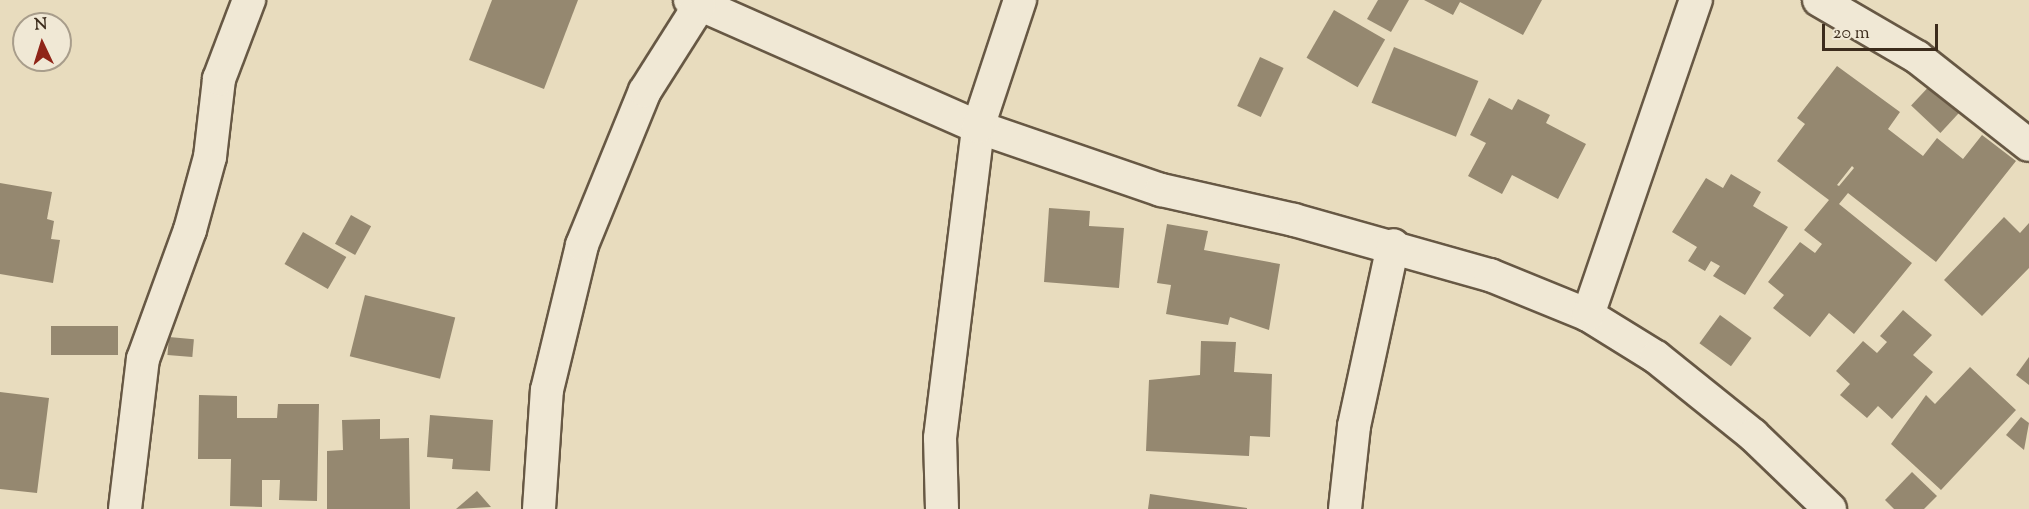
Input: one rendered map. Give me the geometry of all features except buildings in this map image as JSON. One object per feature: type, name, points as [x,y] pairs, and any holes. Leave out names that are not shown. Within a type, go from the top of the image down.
[{"type":"street","points":[[125,509],[142,359],[189,230],[210,157],[219,79],[249,0]]},
{"type":"street","points":[[942,509],[940,438],[978,127],[1020,0]]},
{"type":"street","points":[[1588,315],[1696,0]]},
{"type":"street","points":[[1819,0],[1917,57],[2029,145]]},
{"type":"street","points":[[539,509],[547,390],[582,245],[645,91],[694,3],[978,127],[1161,190],[1393,245],[1490,275],[1588,315],[1674,371],[1753,435],[1830,509]]},
{"type":"street","points":[[1345,509],[1354,426],[1393,245]]}]
